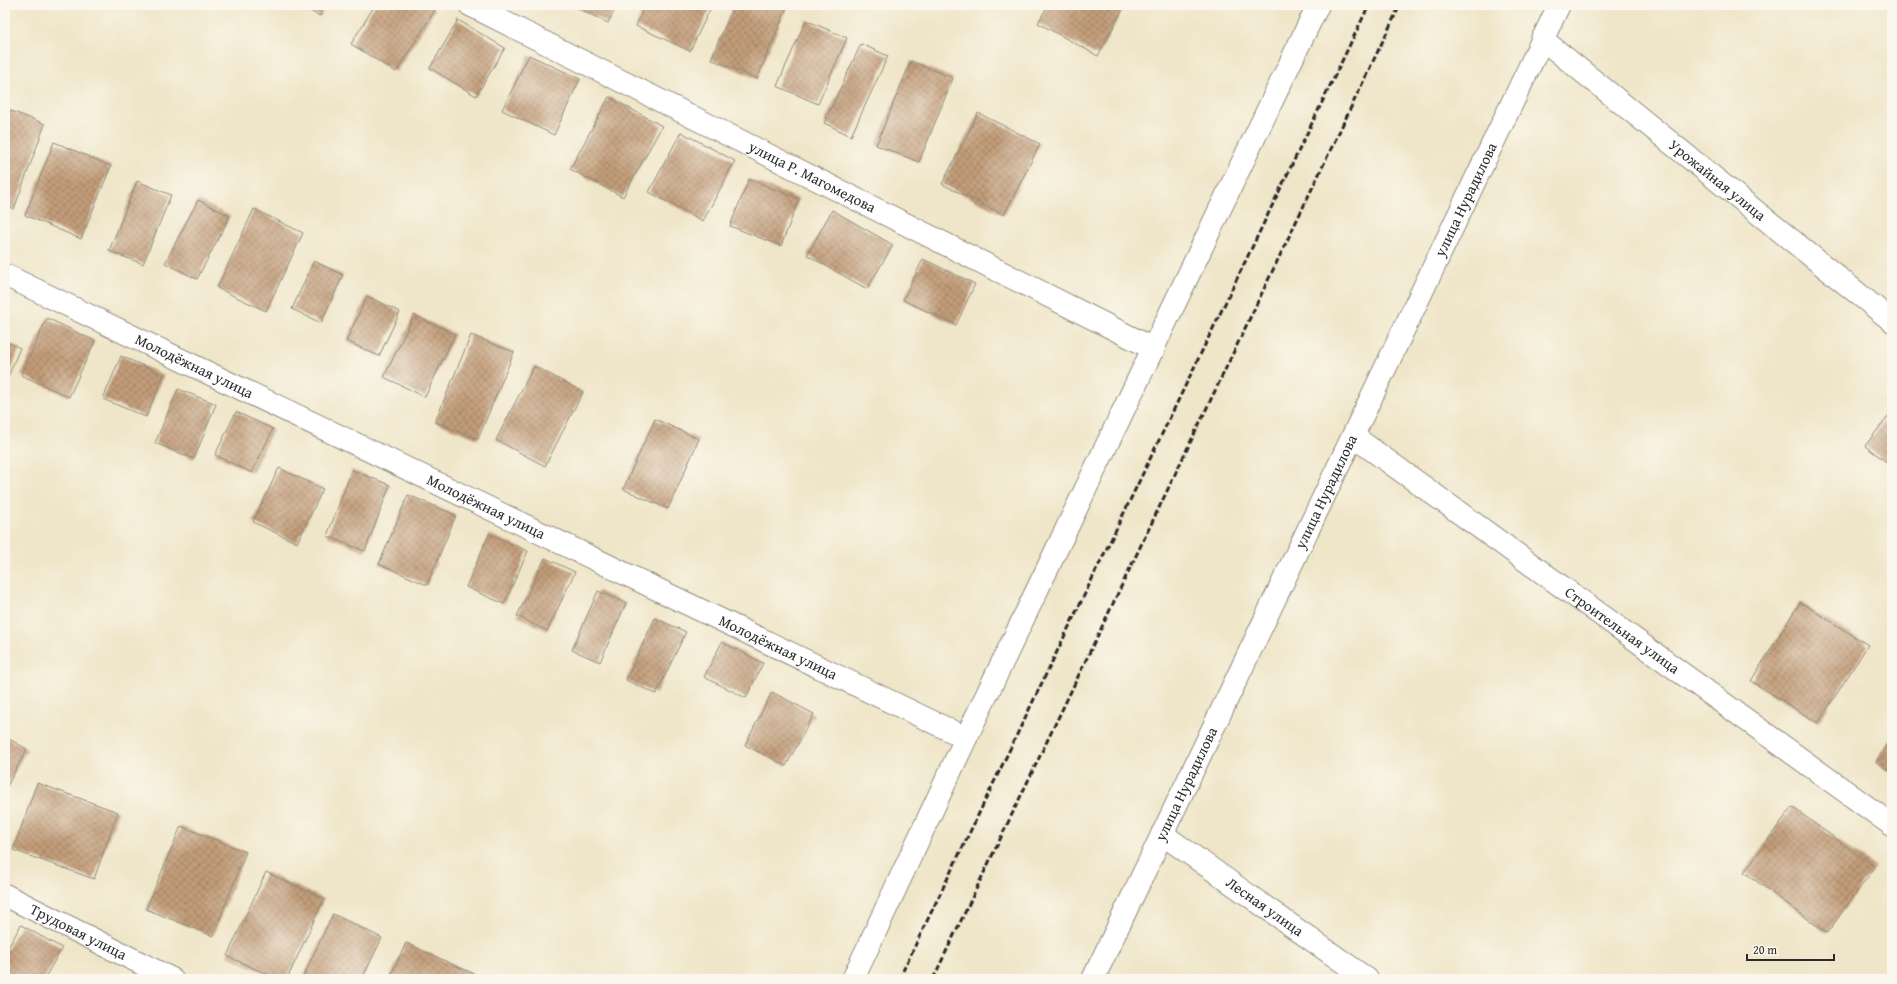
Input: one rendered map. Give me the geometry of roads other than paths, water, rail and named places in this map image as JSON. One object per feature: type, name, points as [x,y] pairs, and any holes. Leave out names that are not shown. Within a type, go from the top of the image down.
[{"type":"street","name":"улица Р. Магомедова","points":[[470,5],[1154,350]]},
{"type":"street","points":[[853,979],[966,738],[1154,350],[1318,5]]},
{"type":"street","name":"улица Нурадилова","points":[[1093,979],[1559,5]]},
{"type":"street","name":"Урожайная улица","points":[[1542,39],[1892,320]]},
{"type":"street","name":"Молодёжная улица","points":[[5,276],[966,738]]},
{"type":"street","name":"Строительная улица","points":[[1353,436],[1892,824]]},
{"type":"street","name":"Лесная улица","points":[[1162,834],[1367,979]]},
{"type":"street","name":"Трудовая улица","points":[[5,895],[172,979]]},
{"type":"railway","points":[[899,979],[1369,5]]},
{"type":"railway","points":[[933,979],[1400,5]]}]
